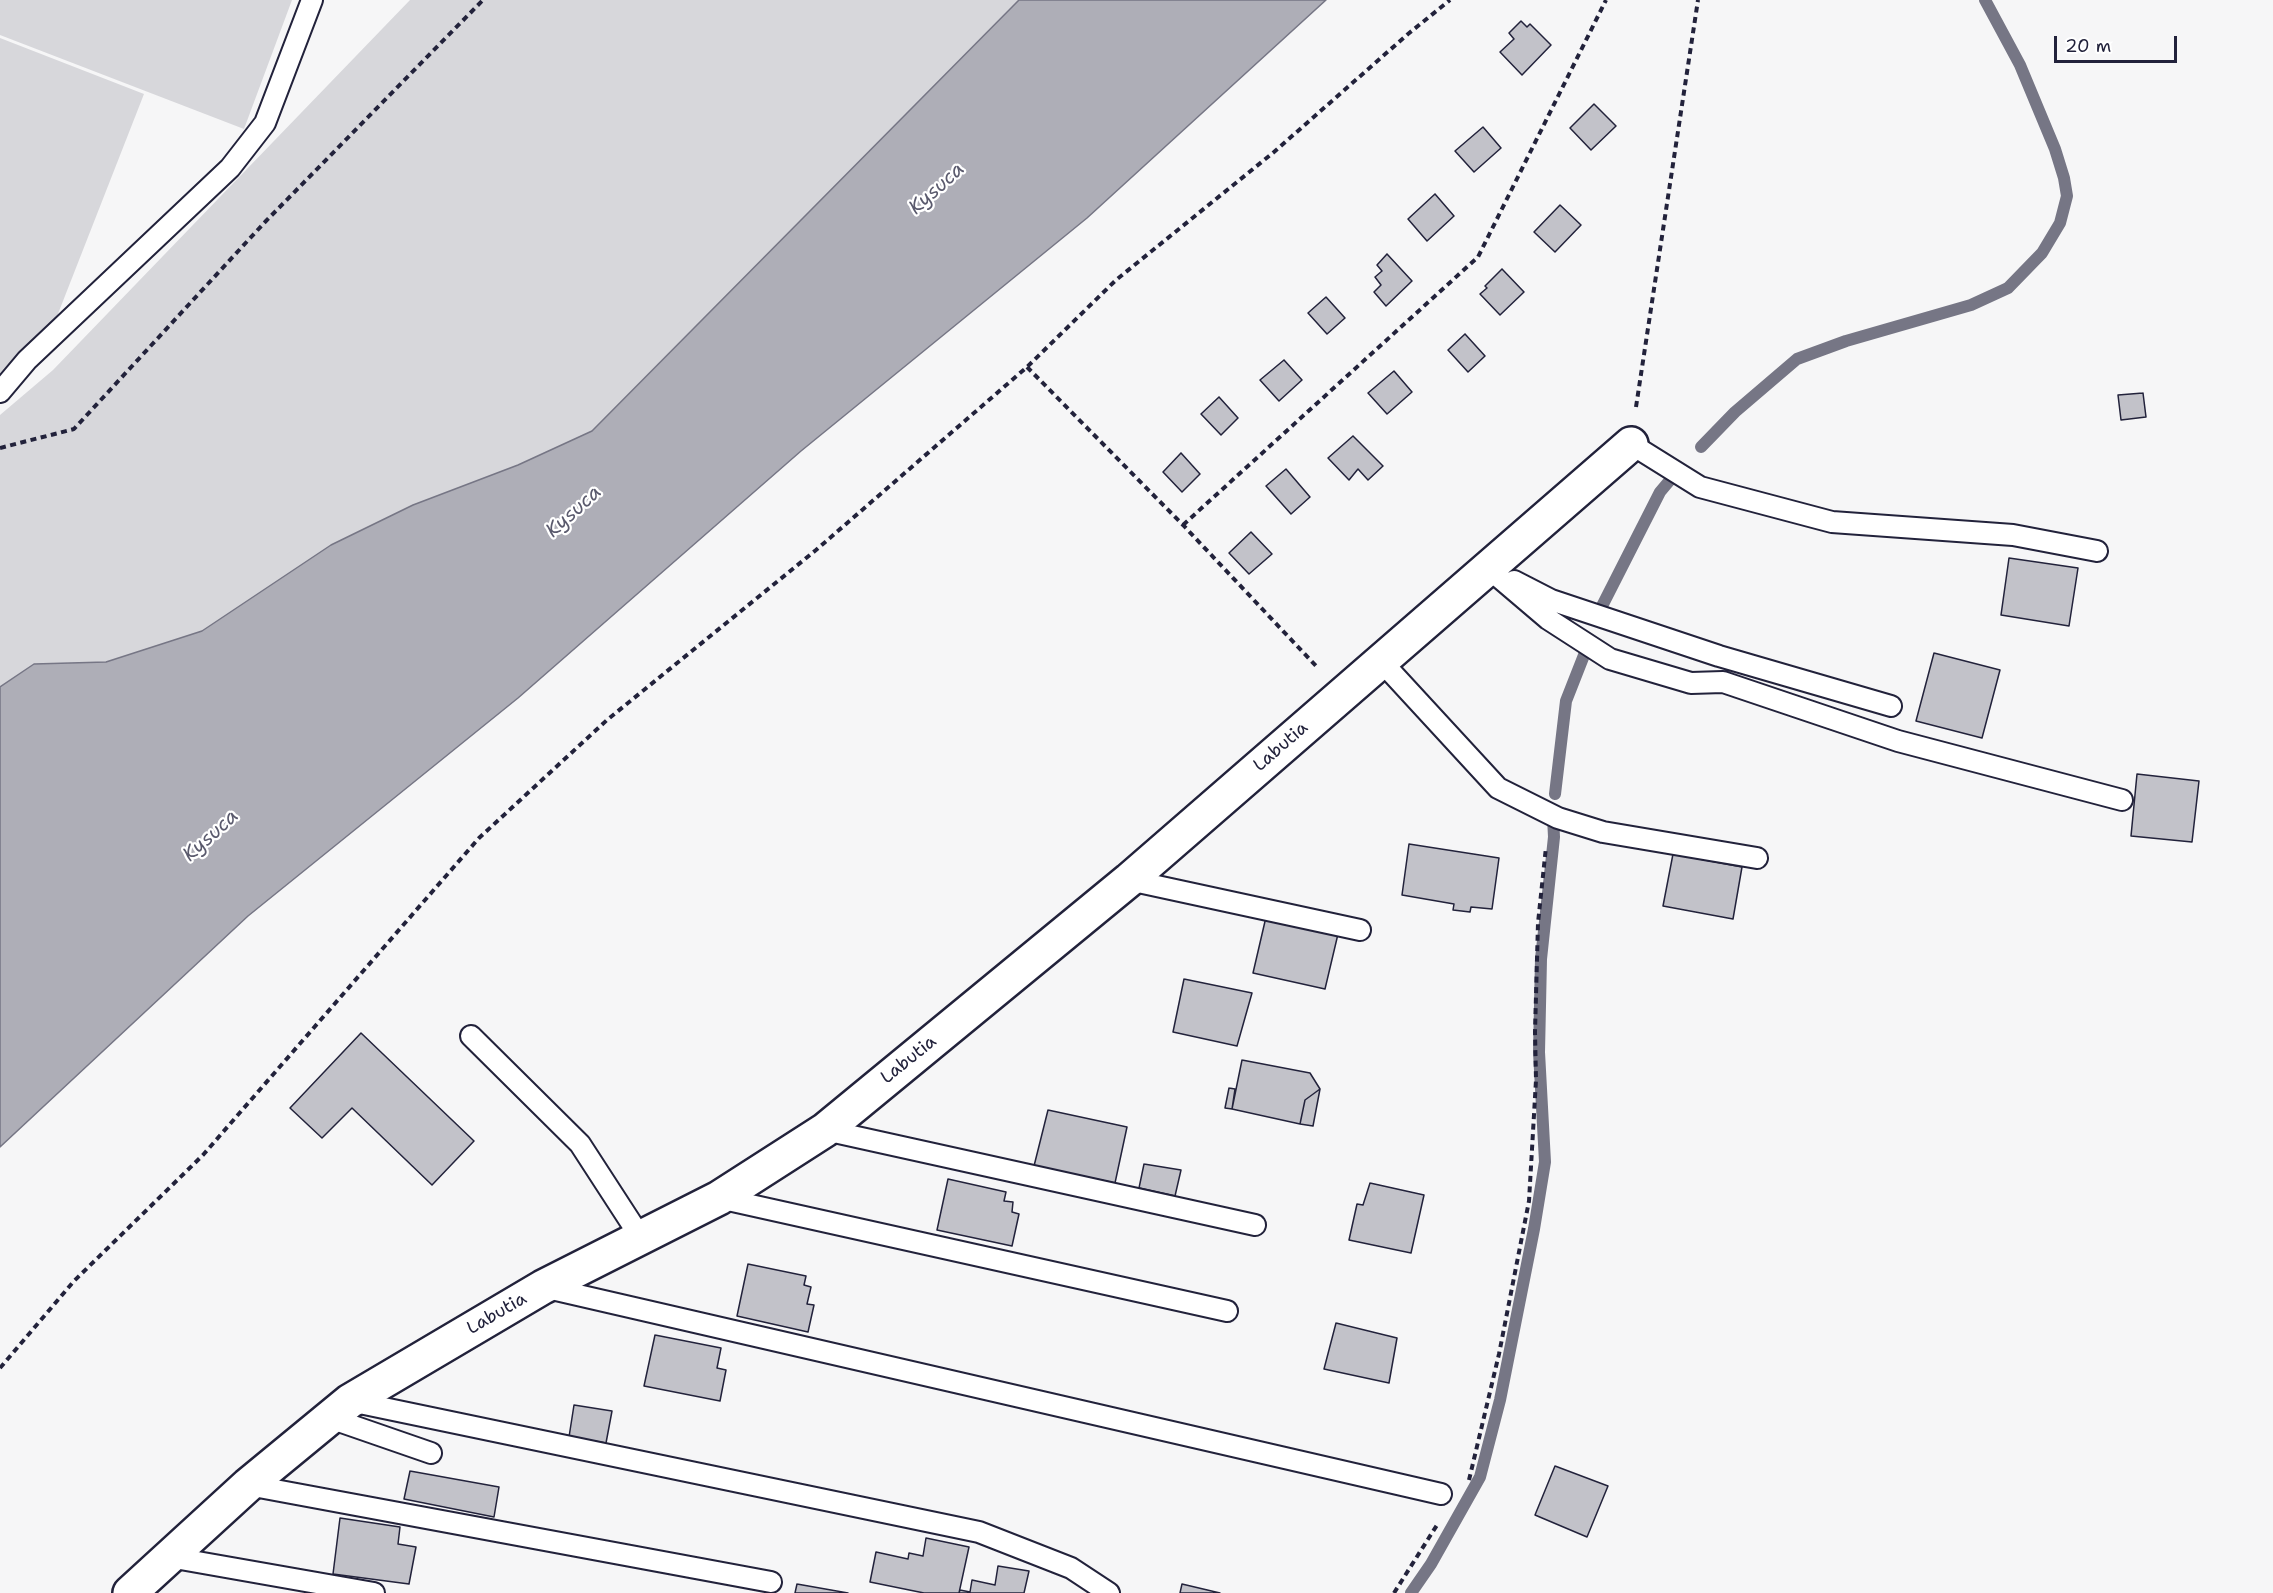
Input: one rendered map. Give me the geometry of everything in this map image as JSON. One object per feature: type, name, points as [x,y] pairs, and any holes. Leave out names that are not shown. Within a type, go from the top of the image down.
[{"type":"street","name":"Labutia","points":[[130,1593],[248,1485],[339,1409],[543,1287],[719,1198],[825,1130],[1129,879],[1631,444]]},
{"type":"lane","points":[[0,392],[27,360],[230,168],[265,123],[312,0]]},
{"type":"lane","points":[[1631,444],[1700,487],[1832,522],[2013,536],[2097,551]]},
{"type":"lane","points":[[1488,567],[1551,600],[1719,656],[1891,706]]},
{"type":"lane","points":[[1488,567],[1548,619],[1610,659],[1690,683],[1723,682],[1898,741],[2122,800]]},
{"type":"lane","points":[[1381,661],[1498,788],[1548,813],[1603,832],[1757,858]]},
{"type":"lane","points":[[1129,879],[1360,930]]},
{"type":"lane","points":[[471,1036],[580,1144],[641,1238]]},
{"type":"lane","points":[[825,1130],[1255,1225]]},
{"type":"lane","points":[[719,1198],[1227,1311]]},
{"type":"lane","points":[[543,1287],[1441,1494]]},
{"type":"lane","points":[[339,1409],[431,1453]]},
{"type":"lane","points":[[339,1409],[979,1532],[1071,1568],[1109,1593]]},
{"type":"lane","points":[[248,1485],[771,1582]]},
{"type":"lane","points":[[169,1557],[374,1593]]},
{"type":"path","points":[[0,448],[74,429],[265,222],[483,0]]},
{"type":"path","points":[[0,1368],[74,1281],[203,1155],[479,838],[607,720],[816,550],[1027,367],[1116,280],[1274,152],[1450,0]]},
{"type":"path","points":[[1183,525],[1478,257],[1606,0]]},
{"type":"path","points":[[1631,444],[1698,0]]},
{"type":"path","points":[[1027,367],[1183,525],[1342,694]]},
{"type":"path","points":[[1464,1485],[1469,1480],[1485,1417],[1529,1201],[1536,1080],[1534,1032],[1538,923],[1548,813]]},
{"type":"path","points":[[1394,1593],[1442,1518]]},
{"type":"shaded area","points":[[0,0],[292,0],[244,129],[0,35]]},
{"type":"shaded area","points":[[410,0],[1019,0],[592,431],[331,545],[202,631],[106,662],[34,664],[0,687],[0,415],[53,370]]},
{"type":"shaded area","points":[[0,38],[144,94],[54,324],[0,391]]},
{"type":"water","name":"Kysuca","points":[[1019,0],[1326,0],[1087,218],[801,451],[518,698],[248,916],[0,1147],[0,687],[34,664],[106,662],[202,631],[331,545],[413,505],[518,465],[592,431]]},
{"type":"building","points":[[1521,21],[1527,27],[1530,24],[1551,45],[1522,75],[1500,52],[1514,39],[1509,33]]},
{"type":"building","points":[[1594,104],[1616,126],[1591,150],[1570,128]]},
{"type":"building","points":[[1483,127],[1501,148],[1474,172],[1455,151]]},
{"type":"building","points":[[1435,194],[1454,216],[1427,241],[1408,219]]},
{"type":"building","points":[[1560,205],[1581,225],[1555,252],[1534,232]]},
{"type":"building","points":[[1387,254],[1412,281],[1386,306],[1374,292],[1381,285],[1375,277],[1382,271],[1377,265]]},
{"type":"building","points":[[1502,269],[1524,292],[1500,315],[1480,294]]},
{"type":"building","points":[[1326,297],[1345,318],[1327,334],[1308,313]]},
{"type":"building","points":[[1465,334],[1485,356],[1468,372],[1448,350]]},
{"type":"building","points":[[1284,360],[1302,380],[1279,401],[1260,380]]},
{"type":"building","points":[[1394,371],[1412,392],[1387,414],[1368,393]]},
{"type":"building","points":[[2143,393],[2146,417],[2121,420],[2118,395]]},
{"type":"building","points":[[1219,397],[1238,418],[1221,435],[1201,414]]},
{"type":"building","points":[[1353,436],[1383,466],[1368,480],[1358,469],[1349,480],[1328,458]]},
{"type":"building","points":[[1181,453],[1200,474],[1182,492],[1163,472]]},
{"type":"building","points":[[1286,469],[1310,497],[1291,514],[1266,486]]},
{"type":"building","points":[[1251,532],[1272,554],[1249,574],[1229,553]]},
{"type":"building","points":[[2009,558],[2078,568],[2069,626],[2001,615]]},
{"type":"building","points":[[1934,653],[2000,670],[1982,738],[1916,721]]},
{"type":"building","points":[[2137,774],[2199,781],[2192,842],[2131,836]]},
{"type":"building","points":[[1409,844],[1499,858],[1492,909],[1471,907],[1470,912],[1453,910],[1454,904],[1402,895]]},
{"type":"building","points":[[1673,854],[1742,867],[1733,919],[1663,906]]},
{"type":"building","points":[[1266,917],[1338,934],[1325,989],[1253,973]]},
{"type":"building","points":[[1184,979],[1252,993],[1237,1046],[1173,1032]]},
{"type":"building","points":[[361,1033],[474,1141],[432,1185],[352,1108],[322,1138],[290,1108]]},
{"type":"building","points":[[1242,1060],[1310,1073],[1320,1089],[1305,1100],[1300,1124],[1232,1109]]},
{"type":"building","points":[[1229,1088],[1235,1089],[1232,1109],[1225,1108]]},
{"type":"building","points":[[1320,1089],[1313,1126],[1300,1124],[1305,1100]]},
{"type":"building","points":[[1048,1110],[1127,1127],[1115,1183],[1034,1166]]},
{"type":"building","points":[[1144,1164],[1181,1170],[1175,1196],[1139,1188]]},
{"type":"building","points":[[948,1179],[1006,1192],[1004,1201],[1013,1202],[1012,1212],[1019,1214],[1012,1246],[937,1230]]},
{"type":"building","points":[[1370,1183],[1424,1195],[1411,1253],[1349,1240],[1357,1204],[1363,1205]]},
{"type":"building","points":[[748,1264],[806,1276],[804,1285],[811,1287],[807,1304],[814,1305],[808,1332],[737,1316]]},
{"type":"building","points":[[1336,1323],[1397,1338],[1389,1383],[1324,1369]]},
{"type":"building","points":[[655,1335],[721,1348],[717,1368],[726,1370],[720,1401],[644,1386]]},
{"type":"building","points":[[574,1405],[612,1411],[606,1443],[569,1437]]},
{"type":"building","points":[[1555,1466],[1608,1486],[1587,1537],[1535,1515]]},
{"type":"building","points":[[410,1471],[499,1487],[494,1517],[404,1499]]},
{"type":"building","points":[[340,1518],[400,1527],[398,1544],[416,1547],[409,1584],[333,1574]]},
{"type":"building","points":[[926,1538],[969,1547],[959,1593],[924,1593],[870,1582],[876,1552],[908,1559],[909,1553],[923,1556]]},
{"type":"building","points":[[998,1566],[1029,1571],[1024,1593],[959,1593],[960,1590],[970,1592],[972,1580],[995,1585]]},
{"type":"building","points":[[797,1584],[848,1593],[795,1593]]},
{"type":"building","points":[[1182,1584],[1220,1593],[1180,1593]]},
{"type":"waterway","points":[[1701,447],[1735,412],[1797,359],[1846,341],[1971,305],[2008,288],[2042,253],[2060,223],[2067,196],[2064,178],[2055,149],[2020,65],[1985,0]]},
{"type":"waterway","points":[[1597,616],[1660,492],[1676,473]]},
{"type":"waterway","points":[[1555,794],[1566,701],[1588,645]]},
{"type":"waterway","points":[[1411,1593],[1431,1564],[1480,1477],[1500,1400],[1534,1229],[1545,1162],[1539,1052],[1541,959],[1554,837],[1553,817]]}]
